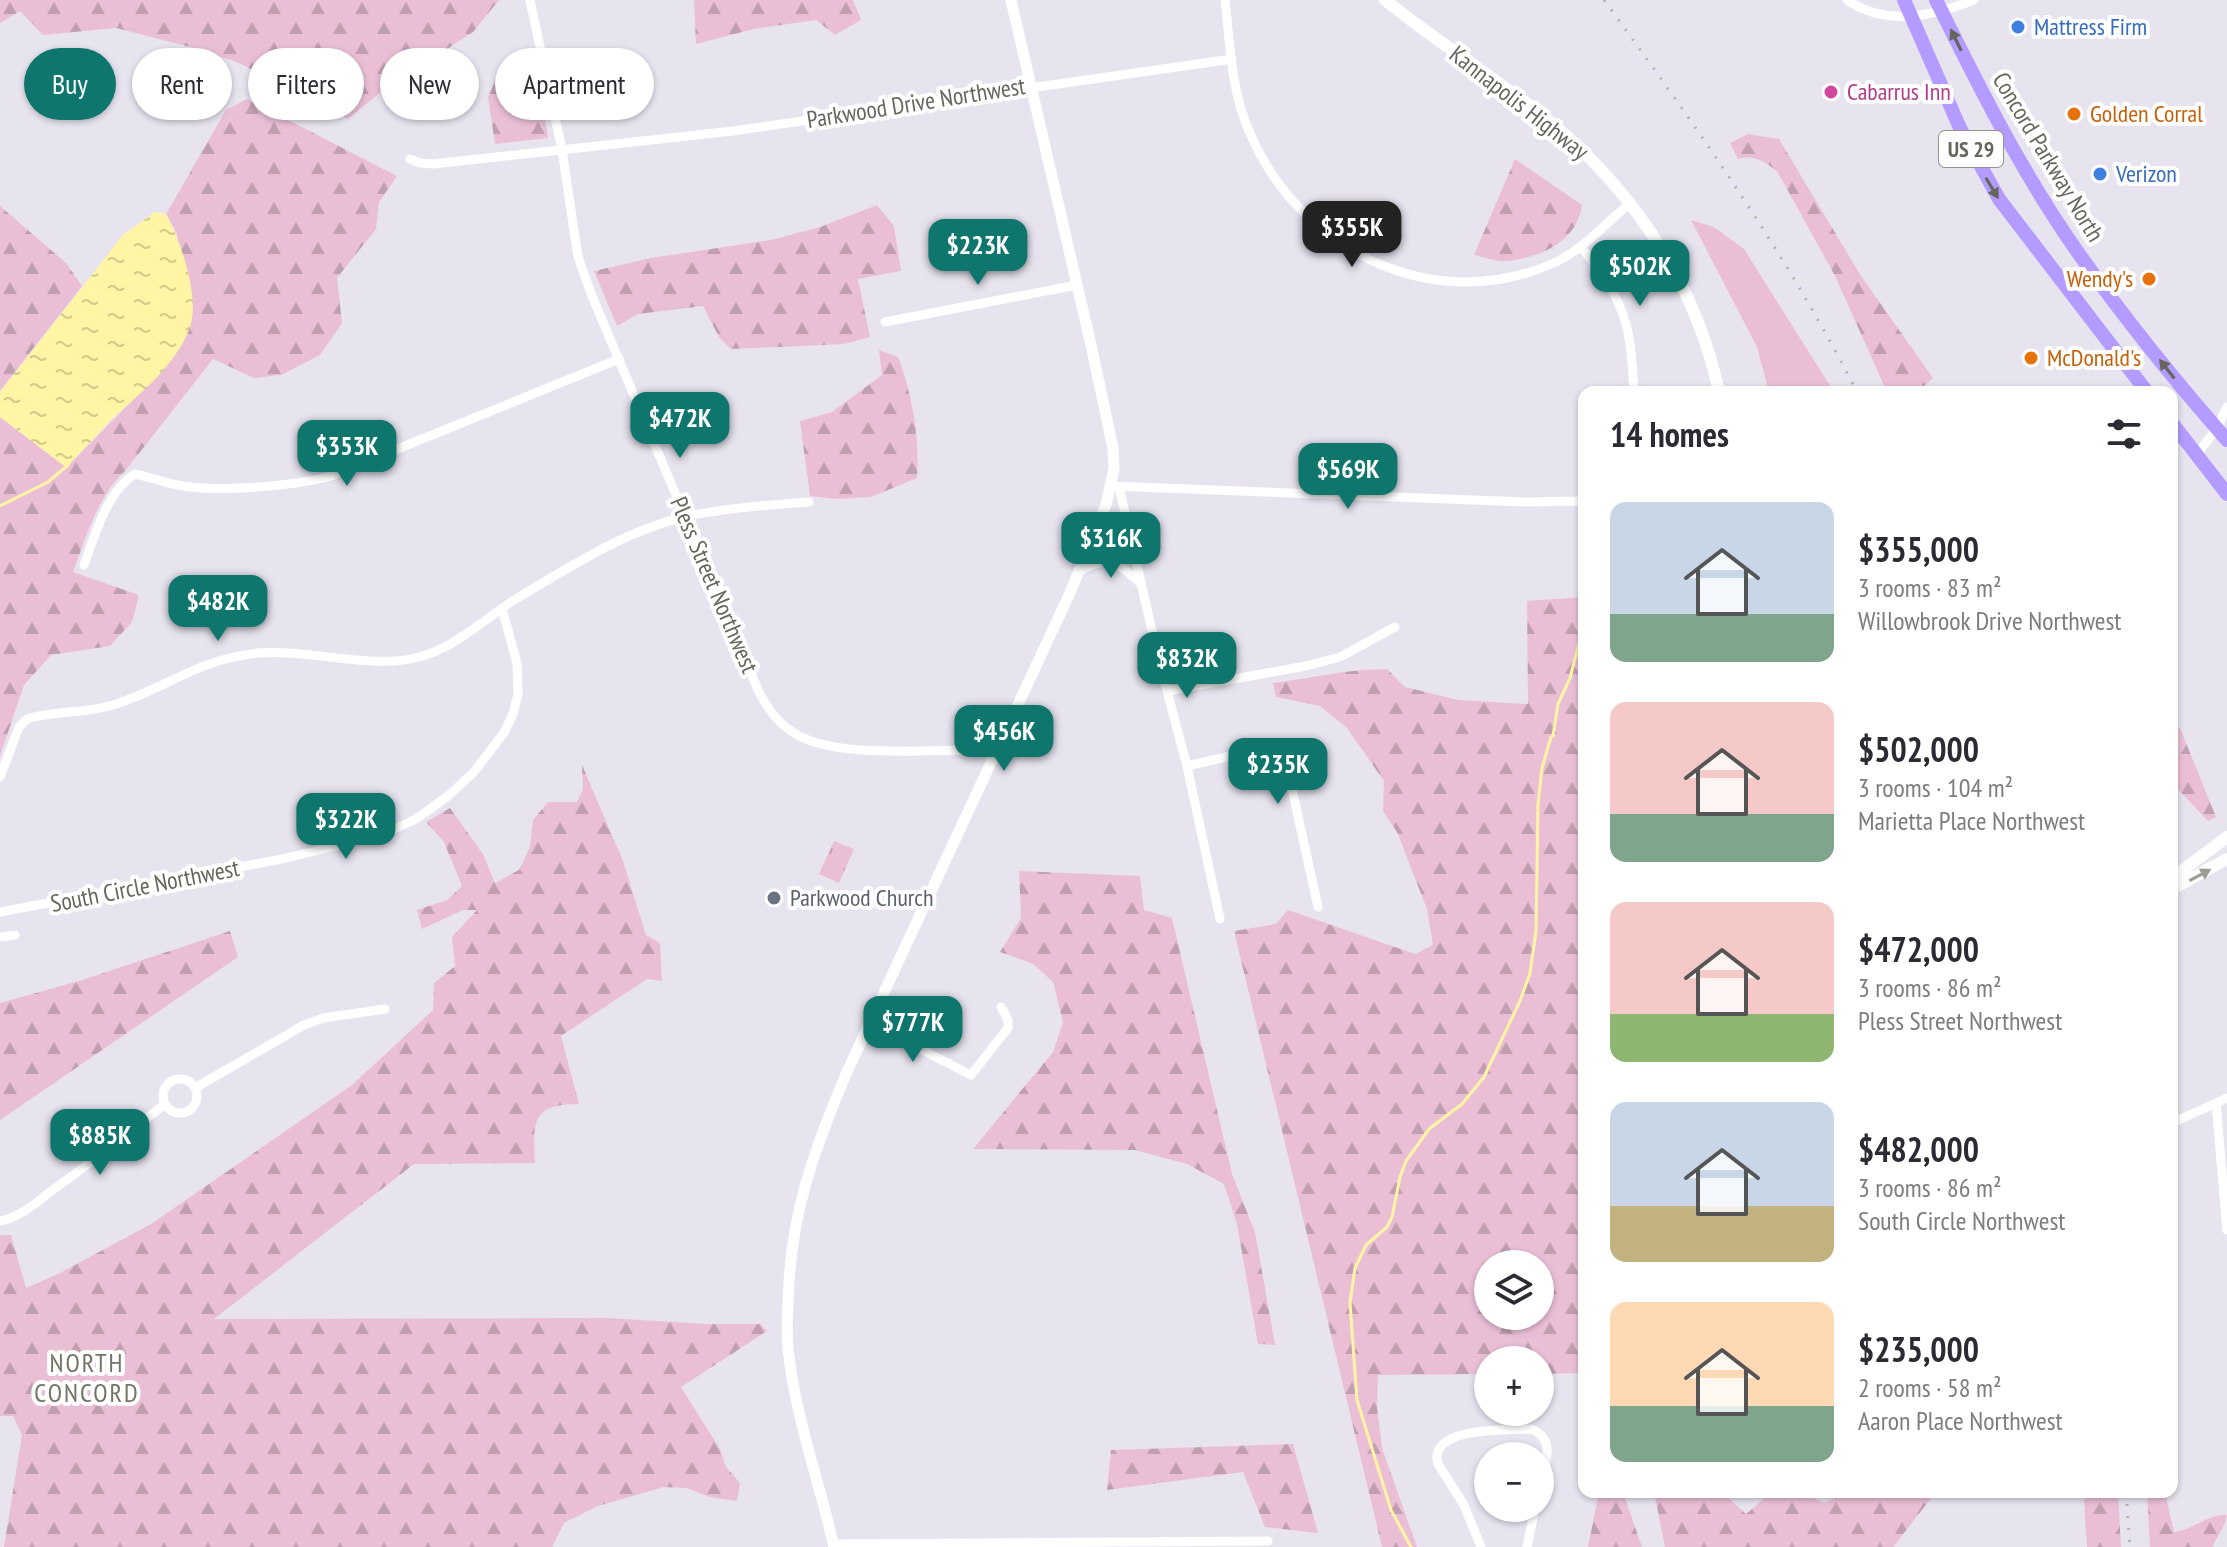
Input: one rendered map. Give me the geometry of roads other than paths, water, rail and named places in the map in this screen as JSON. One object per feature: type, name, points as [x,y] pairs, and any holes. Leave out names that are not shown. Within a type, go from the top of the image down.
[{"type":"highway","name":"US 29","points":[[1904,0],[1960,128],[1999,199],[2142,386]]},
{"type":"highway","name":"Concord Parkway North","points":[[1939,6],[1995,116],[2055,218],[2129,320],[2222,434]]},
{"type":"highway","points":[[2178,430],[2227,494]]},
{"type":"main road","name":"Kannapolis Highway","points":[[1385,0],[1557,128],[1584,152],[1630,203],[1673,266],[1690,298],[1702,328],[1717,386]]},
{"type":"main road","points":[[2178,874],[2227,837]]},
{"type":"main road","points":[[2178,886],[2227,859]]},
{"type":"street","name":"Pless Street Northwest","points":[[530,0],[562,150],[578,257],[769,712],[792,732],[822,745],[847,749],[996,750]]},
{"type":"street","points":[[1011,0],[1113,448],[1115,486],[1187,766],[1220,919]]},
{"type":"street","points":[[1225,0],[1242,113],[1266,165],[1296,205],[1318,227],[1337,242],[1376,264],[1439,282],[1467,283],[1501,278],[1541,268],[1582,248],[1630,203]]},
{"type":"street","points":[[1847,0],[1869,12],[1911,16],[1939,6],[1974,0]]},
{"type":"street","name":"Parkwood Drive Northwest","points":[[410,159],[433,164],[733,131],[1232,59]]},
{"type":"street","points":[[1582,248],[1615,293],[1626,317],[1634,386]]},
{"type":"street","points":[[885,322],[1077,285]]},
{"type":"street","points":[[84,565],[110,502],[124,480],[135,474],[205,488],[313,481],[619,359]]},
{"type":"street","points":[[2197,454],[2222,434],[2227,407]]},
{"type":"street","points":[[1115,486],[1525,502],[1578,501]]},
{"type":"street","points":[[1115,486],[869,1023],[814,1151],[799,1201],[788,1276],[789,1357],[799,1410],[834,1546],[1268,1541]]},
{"type":"street","points":[[0,777],[19,727],[27,719],[115,705],[191,669],[226,658],[260,653],[298,653],[400,661],[417,658],[444,647],[596,554],[647,530],[686,517],[754,506],[809,502]]},
{"type":"street","points":[[1078,572],[1092,564],[1110,562],[1142,585]]},
{"type":"street","name":"South Circle Northwest","points":[[0,912],[282,859],[365,839],[416,819],[473,773],[504,733],[513,714],[518,694],[517,663],[502,609]]},
{"type":"street","points":[[1167,691],[1340,657],[1395,627]]},
{"type":"street","points":[[1187,766],[1231,756],[1251,755],[1277,767],[1292,789],[1318,907]]},
{"type":"street","points":[[0,937],[15,935]]},
{"type":"street","points":[[869,1023],[971,1075],[1008,1028],[1008,1020],[1001,1007]]},
{"type":"street","points":[[195,1088],[304,1025],[323,1018],[385,1009]]},
{"type":"street","points":[[172,1081],[189,1081],[195,1088],[197,1096],[188,1110],[171,1110],[165,1104],[165,1087],[172,1081]]},
{"type":"street","points":[[2178,1120],[2227,1098]]},
{"type":"street","points":[[2216,1103],[2227,1230]]},
{"type":"street","points":[[0,1221],[12,1219],[45,1196],[165,1104]]},
{"type":"street","points":[[1481,1547],[1464,1505],[1438,1464],[1436,1457],[1440,1448],[1461,1434],[1531,1429],[1540,1432],[1546,1442]]},
{"type":"street","points":[[1527,1547],[1532,1522]]},
{"type":"water","points":[[155,212],[166,214],[183,254],[193,300],[190,327],[176,354],[156,378],[68,466],[63,465],[0,417],[0,392],[123,235]]},
{"type":"waterway","points":[[0,506],[48,482],[68,465]]},
{"type":"waterway","points":[[1411,1547],[1391,1510],[1357,1400],[1350,1303],[1355,1268],[1366,1245],[1387,1227],[1392,1217],[1406,1161],[1429,1129],[1462,1104],[1484,1077],[1520,1001],[1530,973],[1536,931],[1538,804],[1542,768],[1553,736],[1558,704],[1570,678],[1578,647]]},
{"type":"railway","points":[[1604,0],[1706,143],[1770,240],[1854,386]]},
{"type":"railway","points":[[2126,1498],[2130,1547]]},
{"type":"place","name":"Mattress Firm","points":[[2018,27]]},
{"type":"place","name":"Cabarrus Inn","points":[[1831,92]]},
{"type":"place","name":"Golden Corral","points":[[2074,114]]},
{"type":"place","name":"Verizon","points":[[2100,174]]},
{"type":"place","name":"Wendy's","points":[[2149,279]]},
{"type":"place","name":"McDonald's","points":[[2031,358]]},
{"type":"place","name":"Parkwood Church","points":[[774,898]]},
{"type":"district","name":"NORTH CONCORD","points":[[87,1378]]}]
